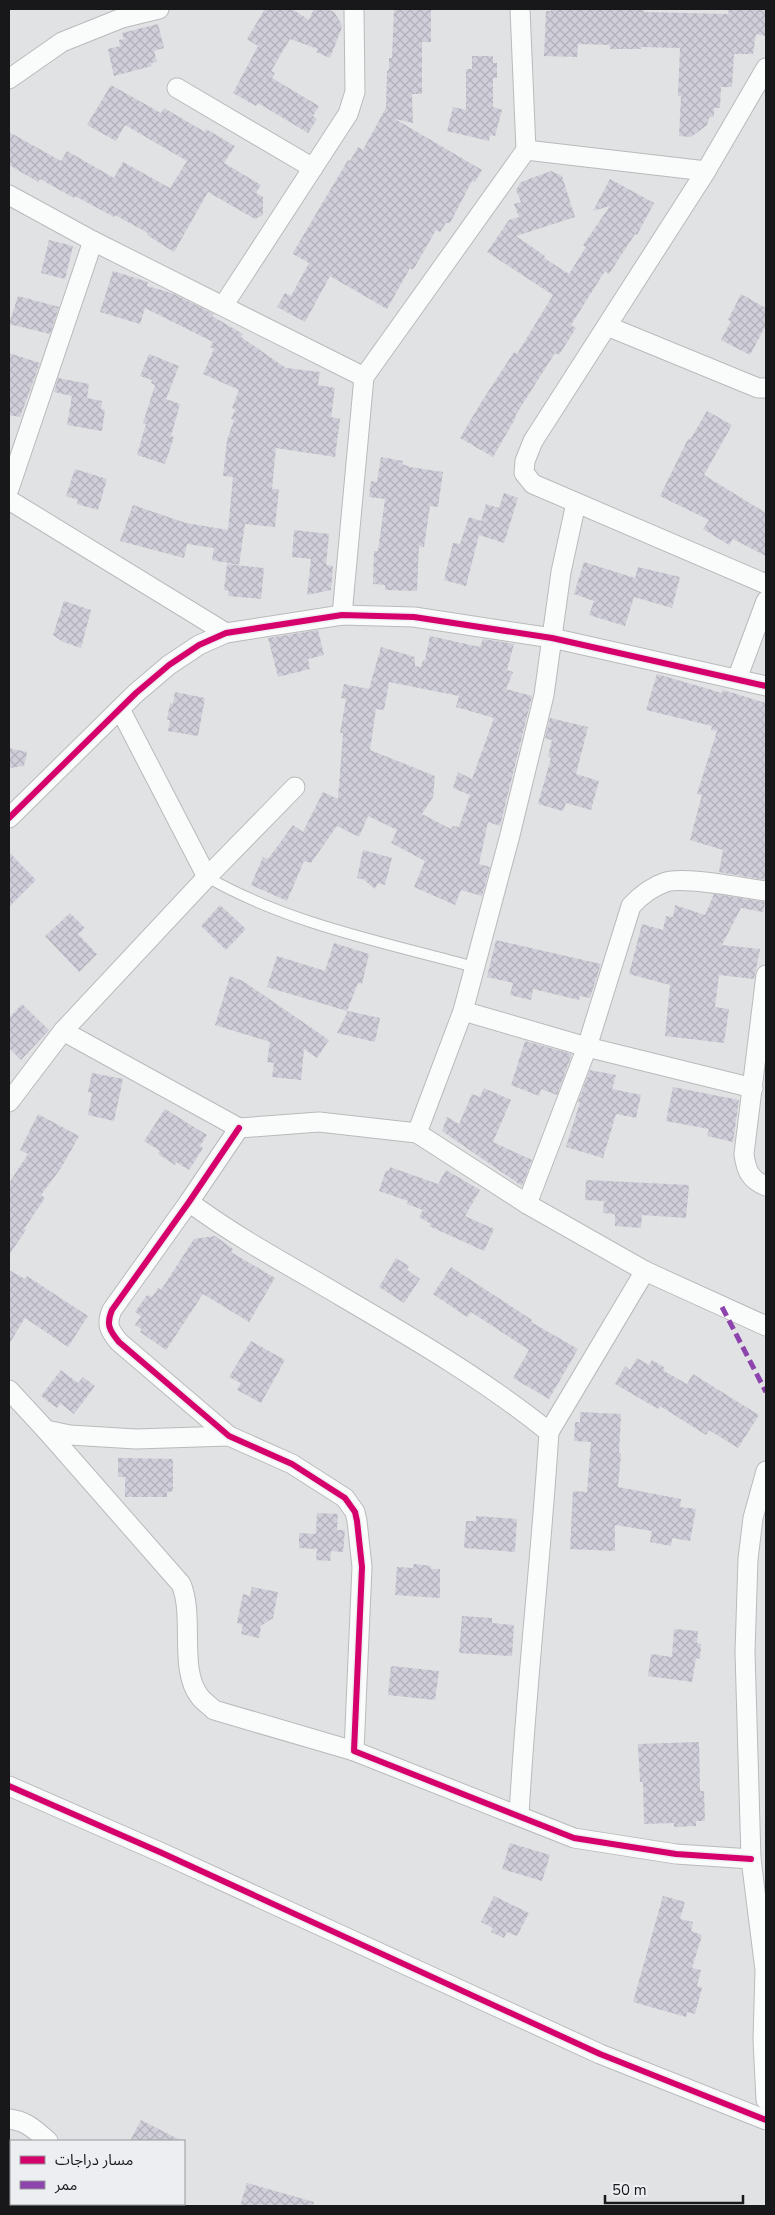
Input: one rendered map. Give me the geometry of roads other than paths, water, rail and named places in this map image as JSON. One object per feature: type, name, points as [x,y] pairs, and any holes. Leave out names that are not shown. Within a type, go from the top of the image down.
[{"type":"street","points":[[9,79],[62,42],[122,18],[159,9]]},
{"type":"street","points":[[223,306],[352,105],[355,92],[354,9]]},
{"type":"street","points":[[342,615],[364,377],[526,150],[520,9]]},
{"type":"street","points":[[766,68],[706,171],[533,441],[524,466],[524,473],[533,484],[766,584]]},
{"type":"street","points":[[177,88],[313,168]]},
{"type":"street","points":[[526,150],[706,171]]},
{"type":"street","points":[[9,195],[93,241],[364,377]]},
{"type":"street","points":[[9,489],[93,241]]},
{"type":"street","points":[[606,326],[758,388],[766,388]]},
{"type":"street","points":[[9,500],[226,633]]},
{"type":"street","points":[[417,1133],[463,1011],[510,835],[544,695],[561,572],[576,503]]},
{"type":"street","points":[[737,678],[766,601]]},
{"type":"street","points":[[9,818],[120,709],[170,665],[200,645],[226,633],[342,615],[414,617],[552,638],[766,686]]},
{"type":"street","points":[[120,709],[207,877]]},
{"type":"street","points":[[9,1102],[63,1031],[207,877],[295,787]]},
{"type":"street","points":[[527,1204],[587,1048],[631,906],[646,891],[667,881],[698,882],[766,891]]},
{"type":"street","points":[[766,975],[744,1154],[746,1167],[751,1177],[766,1186]]},
{"type":"street","points":[[463,1011],[587,1048],[753,1088]]},
{"type":"street","points":[[63,1031],[239,1128],[319,1122],[417,1133],[527,1204],[645,1271],[766,1326]]},
{"type":"street","points":[[239,1128],[112,1310],[108,1321],[109,1330],[119,1342],[229,1436],[292,1464],[345,1498],[354,1512],[357,1521],[362,1567],[354,1751]]},
{"type":"street","points":[[189,1202],[262,1252],[447,1359],[516,1405],[549,1432]]},
{"type":"street","points":[[519,1814],[530,1651],[541,1553],[549,1432],[645,1271]]},
{"type":"street","points":[[9,1390],[181,1584],[186,1595],[188,1610],[188,1652],[192,1679],[199,1696],[214,1710],[354,1751],[519,1814],[534,1823],[574,1838],[676,1854],[751,1860]]},
{"type":"street","points":[[46,1430],[70,1435],[136,1439],[229,1436]]},
{"type":"street","points":[[766,1471],[753,1518],[748,1559],[745,1652],[758,1792],[751,1860],[766,1971],[763,2040],[766,2100]]},
{"type":"street","points":[[9,1786],[162,1853],[600,2054],[766,2120]]},
{"type":"street","points":[[9,2119],[23,2121],[47,2140]]},
{"type":"lane","points":[[207,877],[225,887],[299,919],[474,967]]}]
